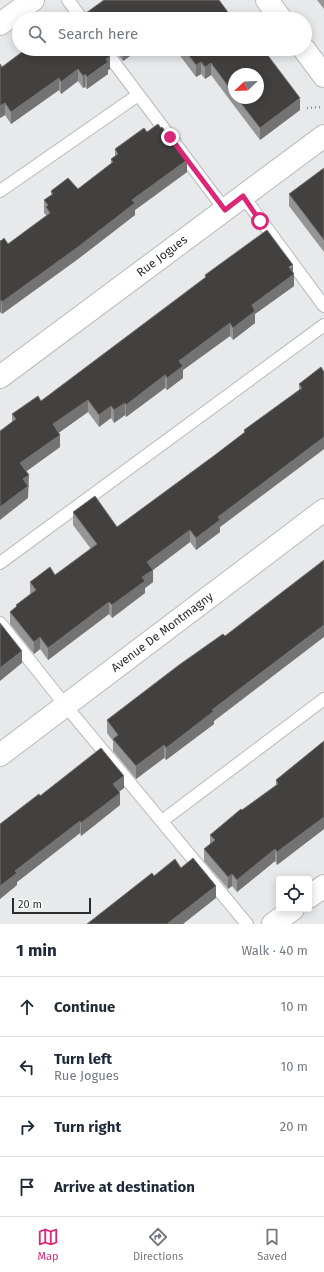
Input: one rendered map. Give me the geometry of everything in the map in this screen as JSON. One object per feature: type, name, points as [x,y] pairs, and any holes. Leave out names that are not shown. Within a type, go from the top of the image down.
[{"type":"street","points":[[16,12],[32,0]]},
{"type":"street","points":[[267,0],[276,12]]},
{"type":"street","points":[[0,24],[12,15]]},
{"type":"street","points":[[309,56],[324,76]]},
{"type":"street","name":"Rue Jogues","points":[[0,377],[324,136]]},
{"type":"street","name":"Avenue De Montmagny","points":[[0,755],[324,510]]},
{"type":"street","points":[[312,895],[324,886]]},
{"type":"street","points":[[273,924],[289,912]]},
{"type":"lane","points":[[68,0],[77,12]]},
{"type":"lane","points":[[109,56],[225,210]]},
{"type":"lane","points":[[0,190],[138,94]]},
{"type":"lane","points":[[243,196],[324,306]]},
{"type":"lane","points":[[0,563],[324,325]]},
{"type":"lane","points":[[0,623],[65,705],[247,924]]},
{"type":"lane","points":[[162,821],[324,699]]},
{"type":"path","points":[[307,108],[322,107]]},
{"type":"building","points":[[104,0],[219,0],[228,12],[87,12]]},
{"type":"building","points":[[17,56],[110,57],[106,59],[108,62],[87,77],[85,74],[83,76],[78,69],[61,82],[59,78],[11,112],[5,103],[0,106],[0,64],[2,67]]},
{"type":"building","points":[[189,56],[268,56],[300,98],[260,128],[242,104],[264,104],[264,68],[228,68],[228,86],[211,63],[205,67],[201,62],[196,65]]},
{"type":"building","points":[[158,124],[161,128],[162,127],[187,160],[132,200],[135,203],[78,247],[2,302],[1,300],[0,301],[0,240],[1,241],[4,238],[8,244],[50,213],[46,207],[48,205],[44,200],[53,194],[51,191],[68,178],[78,189],[113,162],[111,159],[118,154],[115,149],[144,128],[147,132]]},
{"type":"building","points":[[324,168],[324,240],[289,194]]},
{"type":"building","points":[[267,230],[293,265],[289,267],[294,274],[252,305],[255,311],[233,328],[230,323],[179,361],[183,366],[167,378],[165,375],[126,405],[125,403],[114,410],[111,406],[99,415],[88,400],[53,424],[60,435],[20,463],[29,475],[23,479],[28,486],[0,507],[0,431],[16,419],[12,414],[38,396],[41,401],[206,277],[205,275]]},
{"type":"building","points":[[321,367],[324,372],[324,437],[218,517],[220,520],[196,538],[190,530],[147,562],[153,570],[142,577],[145,581],[112,605],[109,602],[48,648],[40,637],[34,642],[10,612],[17,606],[16,605],[36,590],[30,582],[50,567],[55,575],[97,544],[73,512],[95,496],[117,527],[215,455],[245,432],[244,430],[302,388],[299,384]]},
{"type":"building","points":[[324,560],[324,625],[212,710],[214,711],[166,748],[164,745],[136,766],[113,739],[118,735],[107,720],[179,665],[223,634],[225,636]]},
{"type":"building","points":[[0,623],[22,651],[0,668]]},
{"type":"building","points":[[324,741],[324,817],[277,852],[275,849],[237,880],[232,874],[228,877],[204,849],[215,840],[210,835],[241,809],[242,810],[278,784],[276,780]]},
{"type":"building","points":[[101,748],[124,776],[113,784],[120,793],[81,823],[80,821],[15,871],[17,873],[0,886],[0,824],[39,794],[40,796]]},
{"type":"building","points":[[193,858],[216,886],[167,924],[87,924],[152,873],[154,876],[175,859],[181,868]]},
{"type":"route","points":[[170,137],[225,210],[243,196],[260,221]]}]
